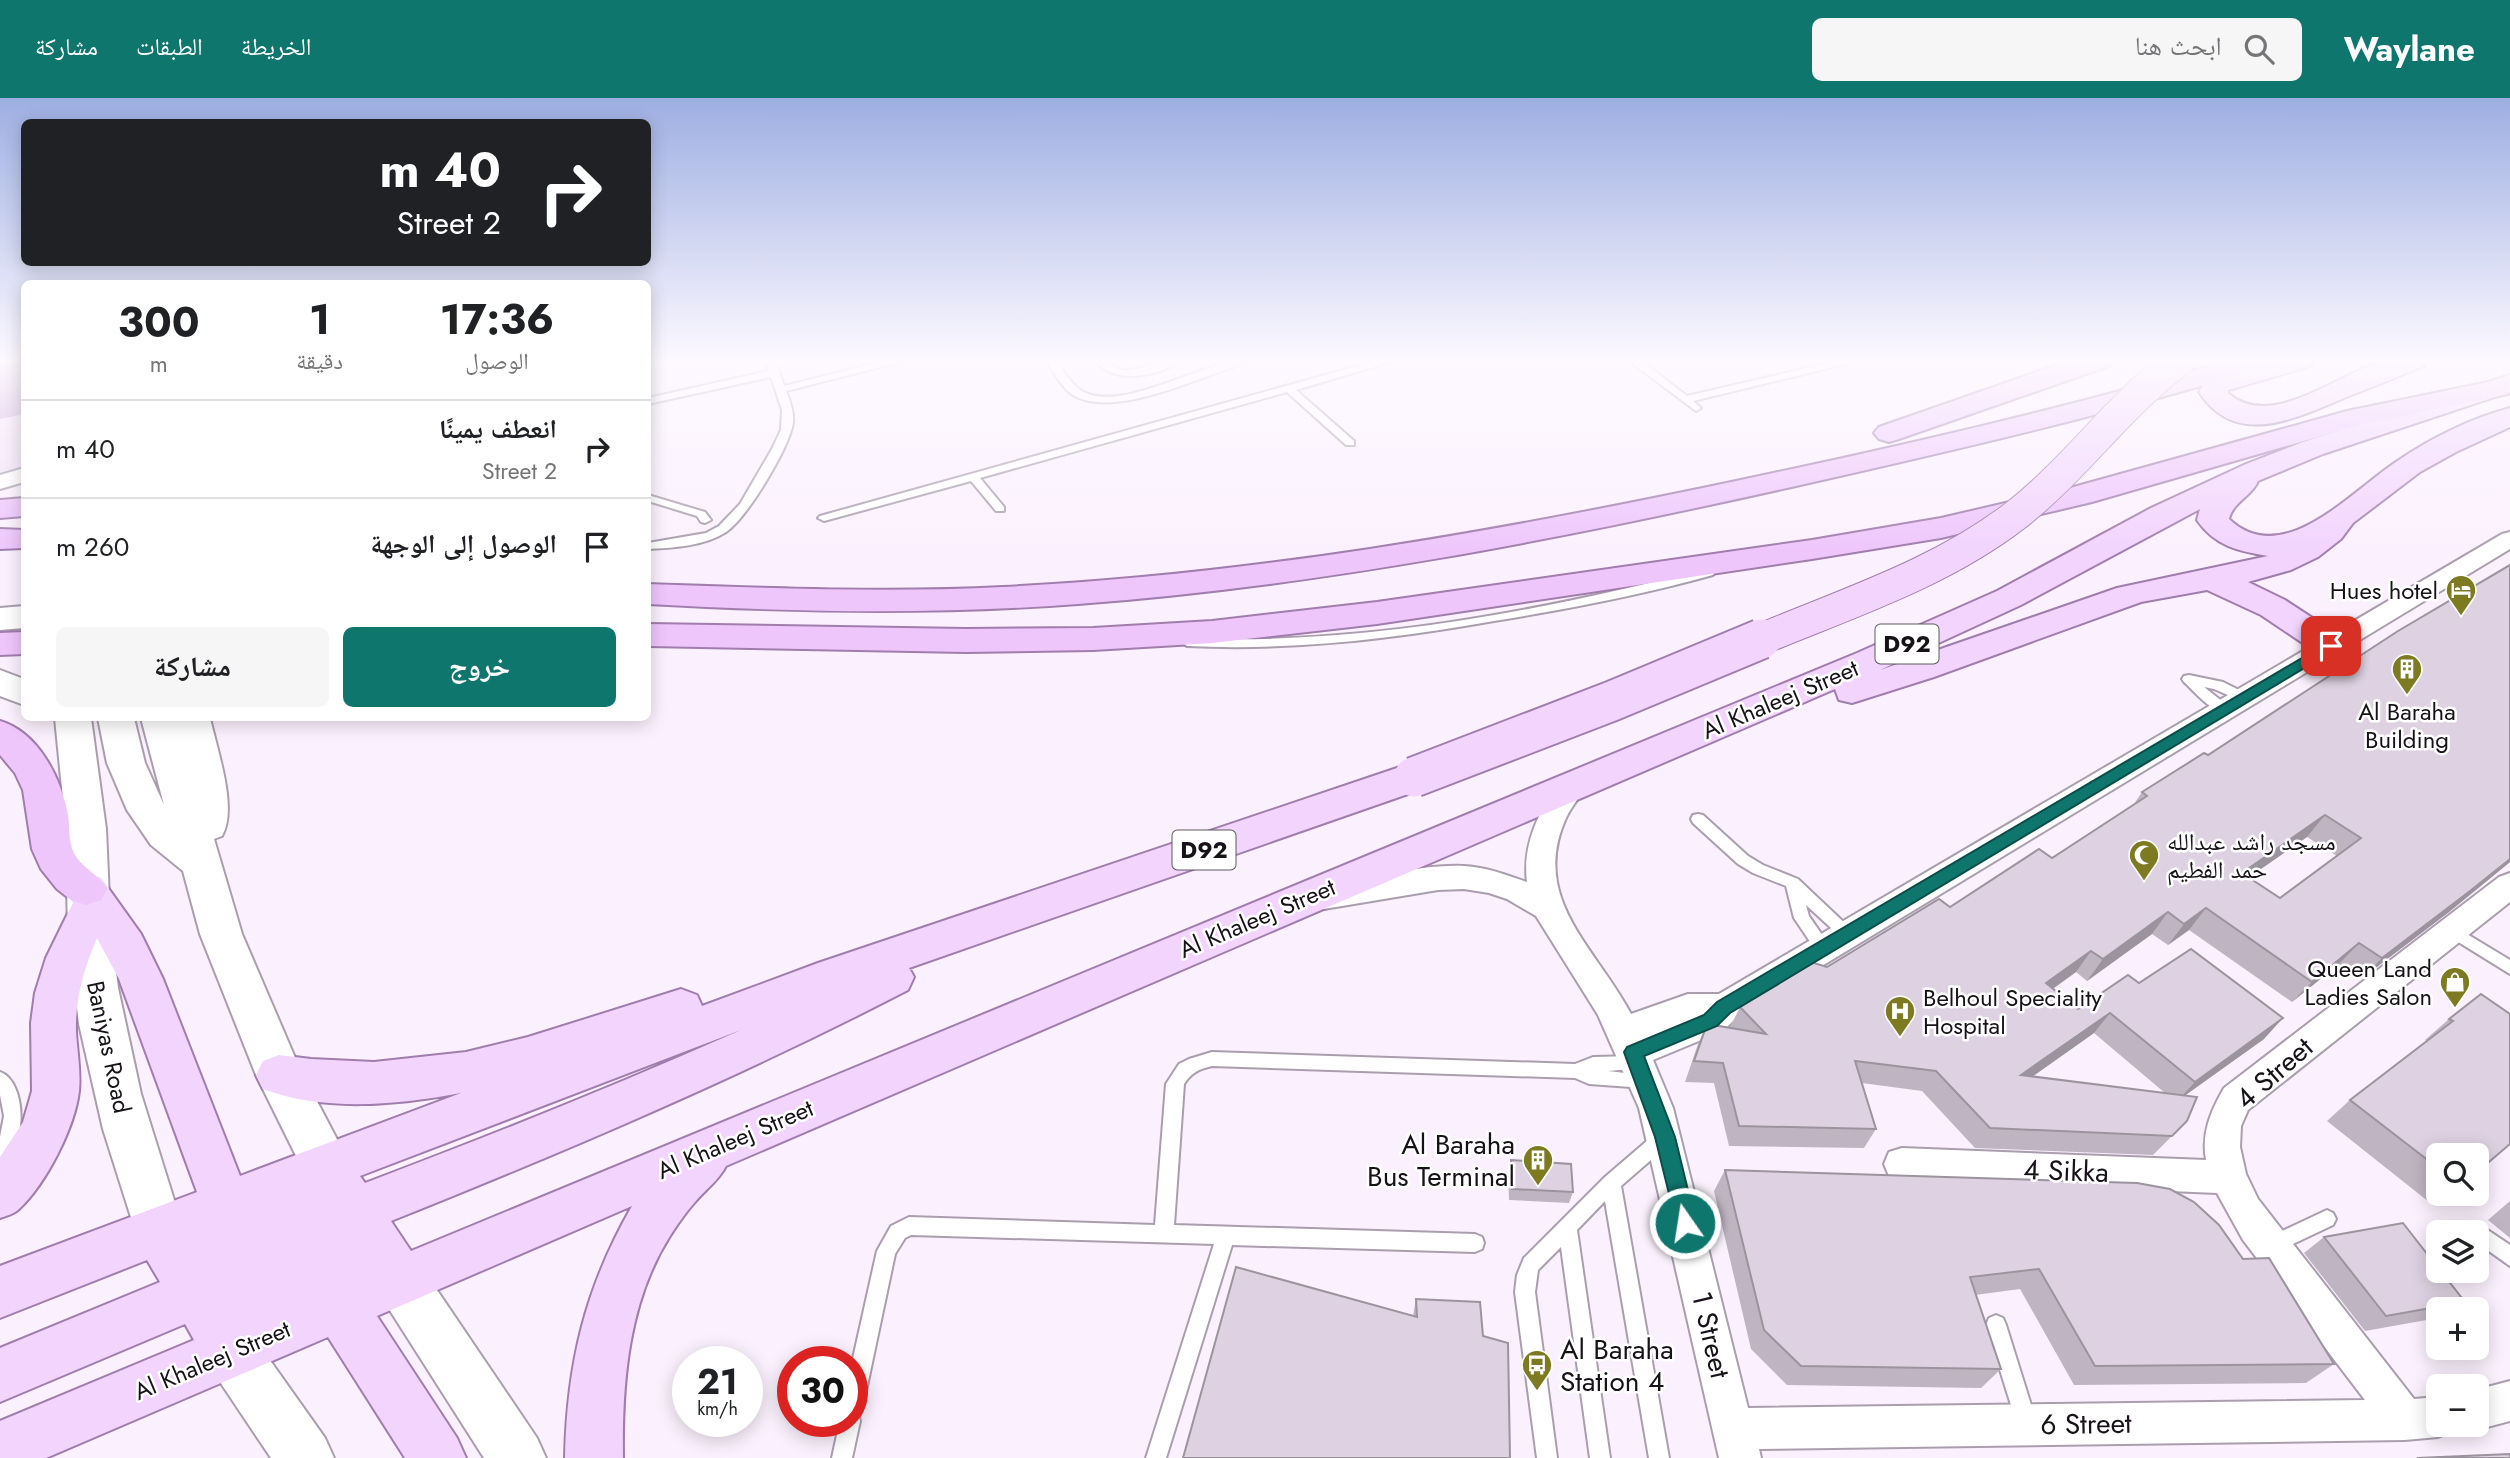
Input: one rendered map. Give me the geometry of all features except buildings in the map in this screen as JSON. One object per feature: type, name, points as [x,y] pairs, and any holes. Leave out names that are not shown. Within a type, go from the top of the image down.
[{"type":"highway","points":[[1593,519],[1826,454],[1915,423]]},
{"type":"highway","points":[[651,594],[776,600],[925,601],[1151,587],[1365,560],[1593,519],[1906,453],[2023,423]]},
{"type":"highway","points":[[651,635],[976,641],[1123,638],[1329,621],[1870,541],[2004,515],[2127,484],[2328,423]]},
{"type":"highway","points":[[0,509],[21,508]]},
{"type":"highway","points":[[0,539],[21,539]]},
{"type":"highway","points":[[0,644],[21,643]]},
{"type":"highway","points":[[0,734],[30,763],[40,782],[46,802],[53,854],[87,901]]},
{"type":"main road","name":"D92","points":[[992,921],[1414,777],[1649,687],[1912,576],[1969,548],[2035,500],[2108,423]]},
{"type":"main road","name":"Al Khaleej Street","points":[[0,1449],[1736,717],[1998,603],[2162,515],[2257,470],[2365,430],[2392,423]]},
{"type":"main road","points":[[2257,470],[2213,514],[2217,526],[2233,537],[2255,546],[2286,547],[2342,517],[2411,466],[2458,439],[2475,423]]},
{"type":"main road","points":[[1736,717],[1876,684],[2118,598],[2261,569],[2297,555],[2325,538],[2342,517]]},
{"type":"main road","points":[[2207,579],[2266,602],[2331,646]]},
{"type":"main road","points":[[0,598],[21,596]]},
{"type":"main road","points":[[0,619],[21,617]]},
{"type":"main road","points":[[0,632],[21,630]]},
{"type":"main road","points":[[0,682],[21,692]]},
{"type":"main road","name":"Baniyas Road","points":[[73,721],[85,820],[87,901],[99,1012],[113,1082],[159,1233],[231,1352]]},
{"type":"main road","points":[[117,721],[126,763],[141,798],[163,832],[199,862]]},
{"type":"main road","points":[[160,721],[221,934],[279,1075],[326,1166],[517,1458]]},
{"type":"main road","points":[[193,721],[209,805],[209,822],[199,862]]},
{"type":"main road","points":[[0,1195],[27,1160],[49,1115],[56,1076],[52,1031],[55,1002],[87,901]]},
{"type":"main road","points":[[87,901],[125,946],[141,979],[226,1205],[338,1307],[378,1363],[437,1458]]},
{"type":"main road","points":[[0,1292],[159,1233],[326,1166],[834,976],[992,921]]},
{"type":"main road","points":[[0,1374],[196,1293],[355,1210],[668,1086],[841,1004],[992,921]]},
{"type":"main road","points":[[279,1075],[366,1084],[398,1083],[462,1073],[527,1057],[674,1010],[781,985],[834,976]]},
{"type":"main road","points":[[594,1458],[602,1352],[622,1273],[654,1215],[696,1166],[721,1145]]},
{"type":"main road","points":[[305,1458],[231,1352],[301,1201],[326,1166]]},
{"type":"main road","points":[[159,1233],[192,1235],[278,1250],[400,1280]]},
{"type":"street","points":[[0,483],[21,478]]},
{"type":"street","points":[[1635,1057],[1710,1021],[1724,1008],[1823,948],[2510,539]]},
{"type":"street","name":"1 Street","points":[[1572,786],[1551,815],[1541,850],[1542,888],[1547,908],[1560,934],[1594,979],[1635,1057],[1665,1137],[1737,1443]]},
{"type":"street","name":"1 Street","points":[[1300,899],[1363,892],[1455,876],[1503,884],[1519,890],[1547,908]]},
{"type":"street","name":"4 Street","points":[[2421,1418],[2253,1222],[2229,1177],[2222,1154],[2221,1133],[2236,1099],[2510,885]]},
{"type":"street","name":"4 Sikka","points":[[1902,1164],[2229,1177]]},
{"type":"street","points":[[2489,1407],[2510,1401]]},
{"type":"street","name":"6 Street","points":[[1737,1443],[2028,1425],[2421,1418]]},
{"type":"lane","points":[[651,546],[701,539],[721,530],[736,519],[783,439],[786,423]]},
{"type":"lane","points":[[824,518],[1165,423]]},
{"type":"lane","points":[[1328,423],[1350,443]]},
{"type":"lane","points":[[973,477],[1000,509]]},
{"type":"lane","points":[[651,499],[701,514],[705,520]]},
{"type":"lane","points":[[1698,819],[1743,860],[1793,883],[1847,934]]},
{"type":"lane","points":[[1793,883],[1802,918],[1823,948]]},
{"type":"lane","points":[[2452,931],[2510,968]]},
{"type":"lane","points":[[1164,1233],[1175,1084],[1179,1074],[1199,1061],[1212,1059],[1576,1070],[1589,1077],[1635,1057]]},
{"type":"lane","points":[[0,1079],[12,1096],[14,1118],[7,1144],[0,1154]]},
{"type":"lane","points":[[1547,1458],[1527,1304],[1526,1275],[1531,1264],[1567,1226],[1665,1137]]},
{"type":"lane","points":[[1611,1184],[1659,1458]]},
{"type":"lane","points":[[2270,1245],[2327,1219]]},
{"type":"lane","points":[[866,1346],[886,1251],[898,1232],[909,1226],[1475,1243]]},
{"type":"lane","points":[[1567,1226],[1600,1458]]},
{"type":"lane","points":[[1156,1458],[1226,1235]]},
{"type":"lane","points":[[2489,1240],[2510,1257]]},
{"type":"lane","points":[[1996,1325],[2028,1425]]},
{"type":"lane","points":[[842,1458],[847,1437]]},
{"type":"shaded area","points":[[0,423],[21,423],[21,470],[0,476]]},
{"type":"place","name":"Hues hotel","points":[[2461,617]]},
{"type":"place","name":"Al Baraha Building","points":[[2407,696]]},
{"type":"place","name":"مسجد راشد عبدالله حمد الفطيم","points":[[2144,882]]},
{"type":"place","name":"Queen Land Ladies Salon","points":[[2455,1009]]},
{"type":"place","name":"Belhoul Speciality Hospital","points":[[1900,1038]]},
{"type":"place","name":"Al Baraha Bus Terminal","points":[[1538,1187]]},
{"type":"place","name":"Al Baraha Station 4","points":[[1537,1392]]},
{"type":"route","points":[[1685,1223],[1665,1137],[1633,1052],[1710,1021],[1724,1008],[2331,646]]}]
